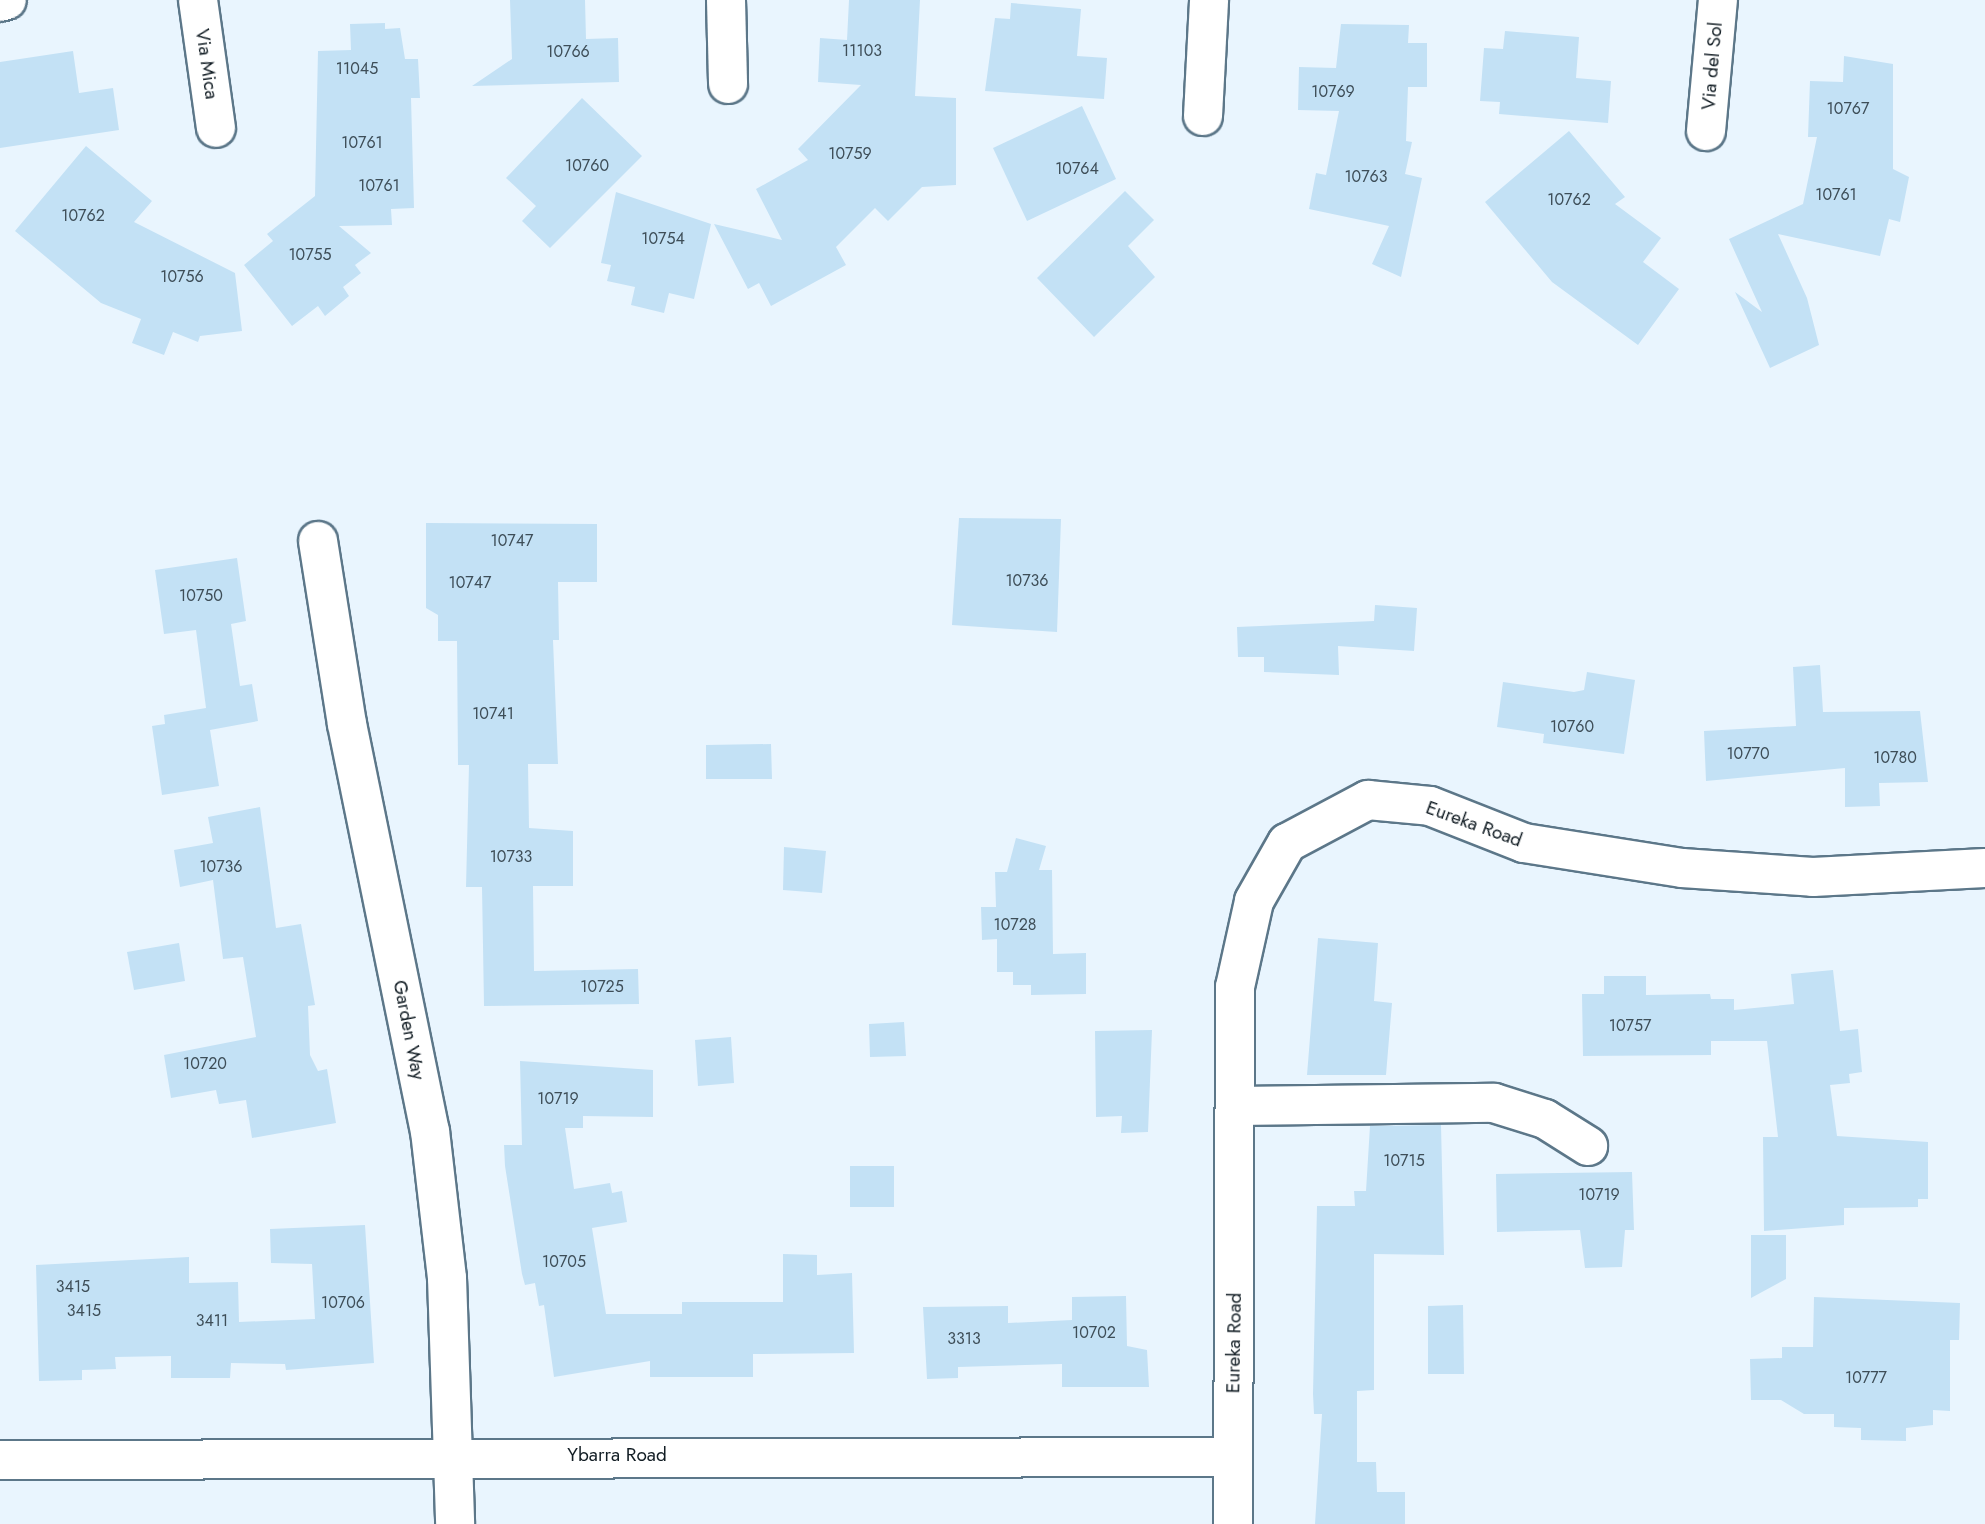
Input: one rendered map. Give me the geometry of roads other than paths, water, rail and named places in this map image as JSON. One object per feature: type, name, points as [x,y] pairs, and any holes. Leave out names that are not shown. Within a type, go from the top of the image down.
[{"type":"street","points":[[0,2],[7,0]]},
{"type":"street","name":"Via Mica","points":[[198,0],[216,128]]},
{"type":"street","points":[[726,0],[728,84]]},
{"type":"street","points":[[1203,116],[1209,0]]},
{"type":"street","name":"Via del Sol","points":[[1706,131],[1718,0]]},
{"type":"street","name":"Garden Way","points":[[318,541],[347,724],[430,1131],[447,1278],[457,1455],[455,1524]]},
{"type":"street","name":"Eureka Road","points":[[1233,1524],[1235,987],[1254,901],[1287,843],[1368,800],[1430,806],[1524,843],[1682,868],[1813,877],[1985,868]]},
{"type":"street","points":[[1236,1106],[1494,1103],[1545,1119],[1588,1146]]},
{"type":"street","name":"Ybarra Road","points":[[0,1460],[457,1455],[1233,1457]]}]
